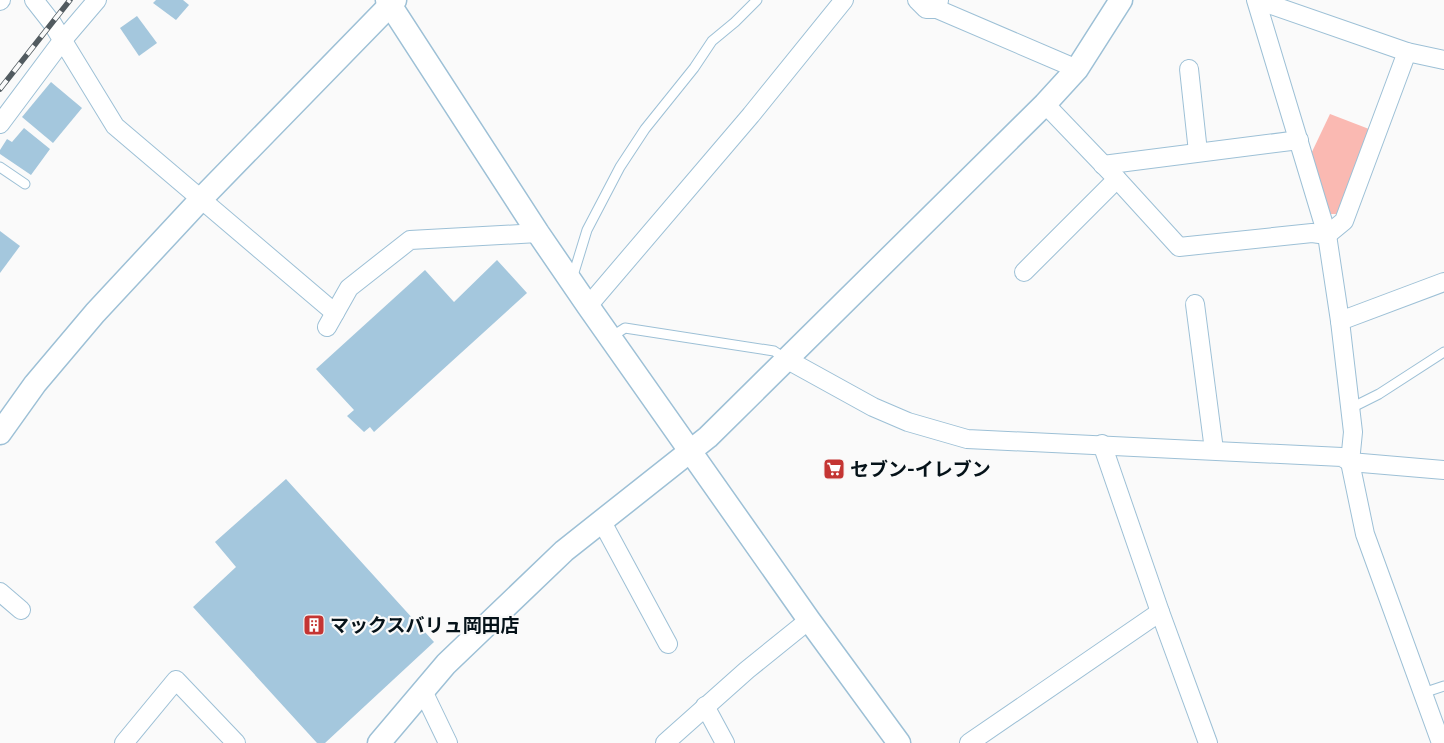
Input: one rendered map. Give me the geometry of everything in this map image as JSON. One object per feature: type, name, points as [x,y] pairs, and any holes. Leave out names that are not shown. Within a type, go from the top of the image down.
[{"type":"street","points":[[34,0],[52,23],[115,126],[202,198],[331,320],[350,288],[410,240],[538,233]]},
{"type":"street","points":[[0,124],[62,41],[97,0]]},
{"type":"street","points":[[588,306],[751,115],[844,0]]},
{"type":"street","points":[[917,0],[926,9],[938,4],[1077,69]]},
{"type":"street","points":[[379,743],[453,657],[564,551],[708,437],[1045,104],[1077,69],[1121,0]]},
{"type":"street","points":[[1257,0],[1407,52],[1444,60]]},
{"type":"street","points":[[1257,0],[1327,235],[1354,432],[1350,462],[1364,534],[1441,743]]},
{"type":"street","points":[[0,433],[34,384],[95,313],[202,198],[390,2],[538,233],[588,306],[809,620],[899,743]]},
{"type":"street","points":[[1045,104],[1117,179],[1179,248],[1312,233],[1327,235],[1344,221],[1407,52]]},
{"type":"street","points":[[1189,69],[1198,152]]},
{"type":"street","points":[[1103,165],[1298,140]]},
{"type":"street","points":[[1024,272],[1117,179]]},
{"type":"street","points":[[1340,321],[1444,282]]},
{"type":"street","points":[[1195,304],[1214,450]]},
{"type":"street","points":[[786,360],[873,407],[908,422],[967,438],[1342,457],[1350,462],[1444,470]]},
{"type":"street","points":[[1102,444],[1208,743]]},
{"type":"street","points":[[601,520],[668,644]]},
{"type":"street","points":[[0,592],[21,610]]},
{"type":"street","points":[[969,743],[1160,612]]},
{"type":"street","points":[[665,743],[705,706],[809,620]]},
{"type":"street","points":[[124,743],[176,680],[236,743]]},
{"type":"street","points":[[423,691],[448,743]]},
{"type":"street","points":[[705,706],[725,743]]},
{"type":"lane","points":[[572,281],[587,230],[620,167],[645,129],[694,68],[712,41],[736,22],[757,0]]},
{"type":"lane","points":[[0,167],[25,184]]},
{"type":"lane","points":[[610,337],[625,328],[774,351],[786,360]]},
{"type":"lane","points":[[1351,408],[1379,394],[1444,352]]},
{"type":"lane","points":[[1423,693],[1444,686]]},
{"type":"shaded area","points":[[1330,114],[1369,129],[1338,214],[1325,214],[1310,156]]},
{"type":"building","points":[[156,0],[183,0],[189,5],[176,20],[153,3]]},
{"type":"building","points":[[137,16],[157,43],[139,56],[120,28]]},
{"type":"building","points":[[51,82],[82,108],[53,143],[22,117]]},
{"type":"building","points":[[24,128],[50,149],[31,175],[0,154],[0,150],[7,139],[12,142]]},
{"type":"building","points":[[0,231],[20,246],[0,273]]},
{"type":"building","points":[[497,260],[527,293],[374,432],[370,427],[364,432],[347,416],[354,410],[316,369],[425,270],[454,302]]},
{"type":"building","name":"マックスバリュ岡田店","points":[[286,479],[434,642],[325,743],[317,743],[193,607],[236,567],[215,542]]},
{"type":"railway","points":[[0,89],[70,0]]},
{"type":"place","name":"セブン-イレブン","points":[[834,469]]},
{"type":"place","name":"マックスバリュ岡田店","points":[[314,625]]}]
